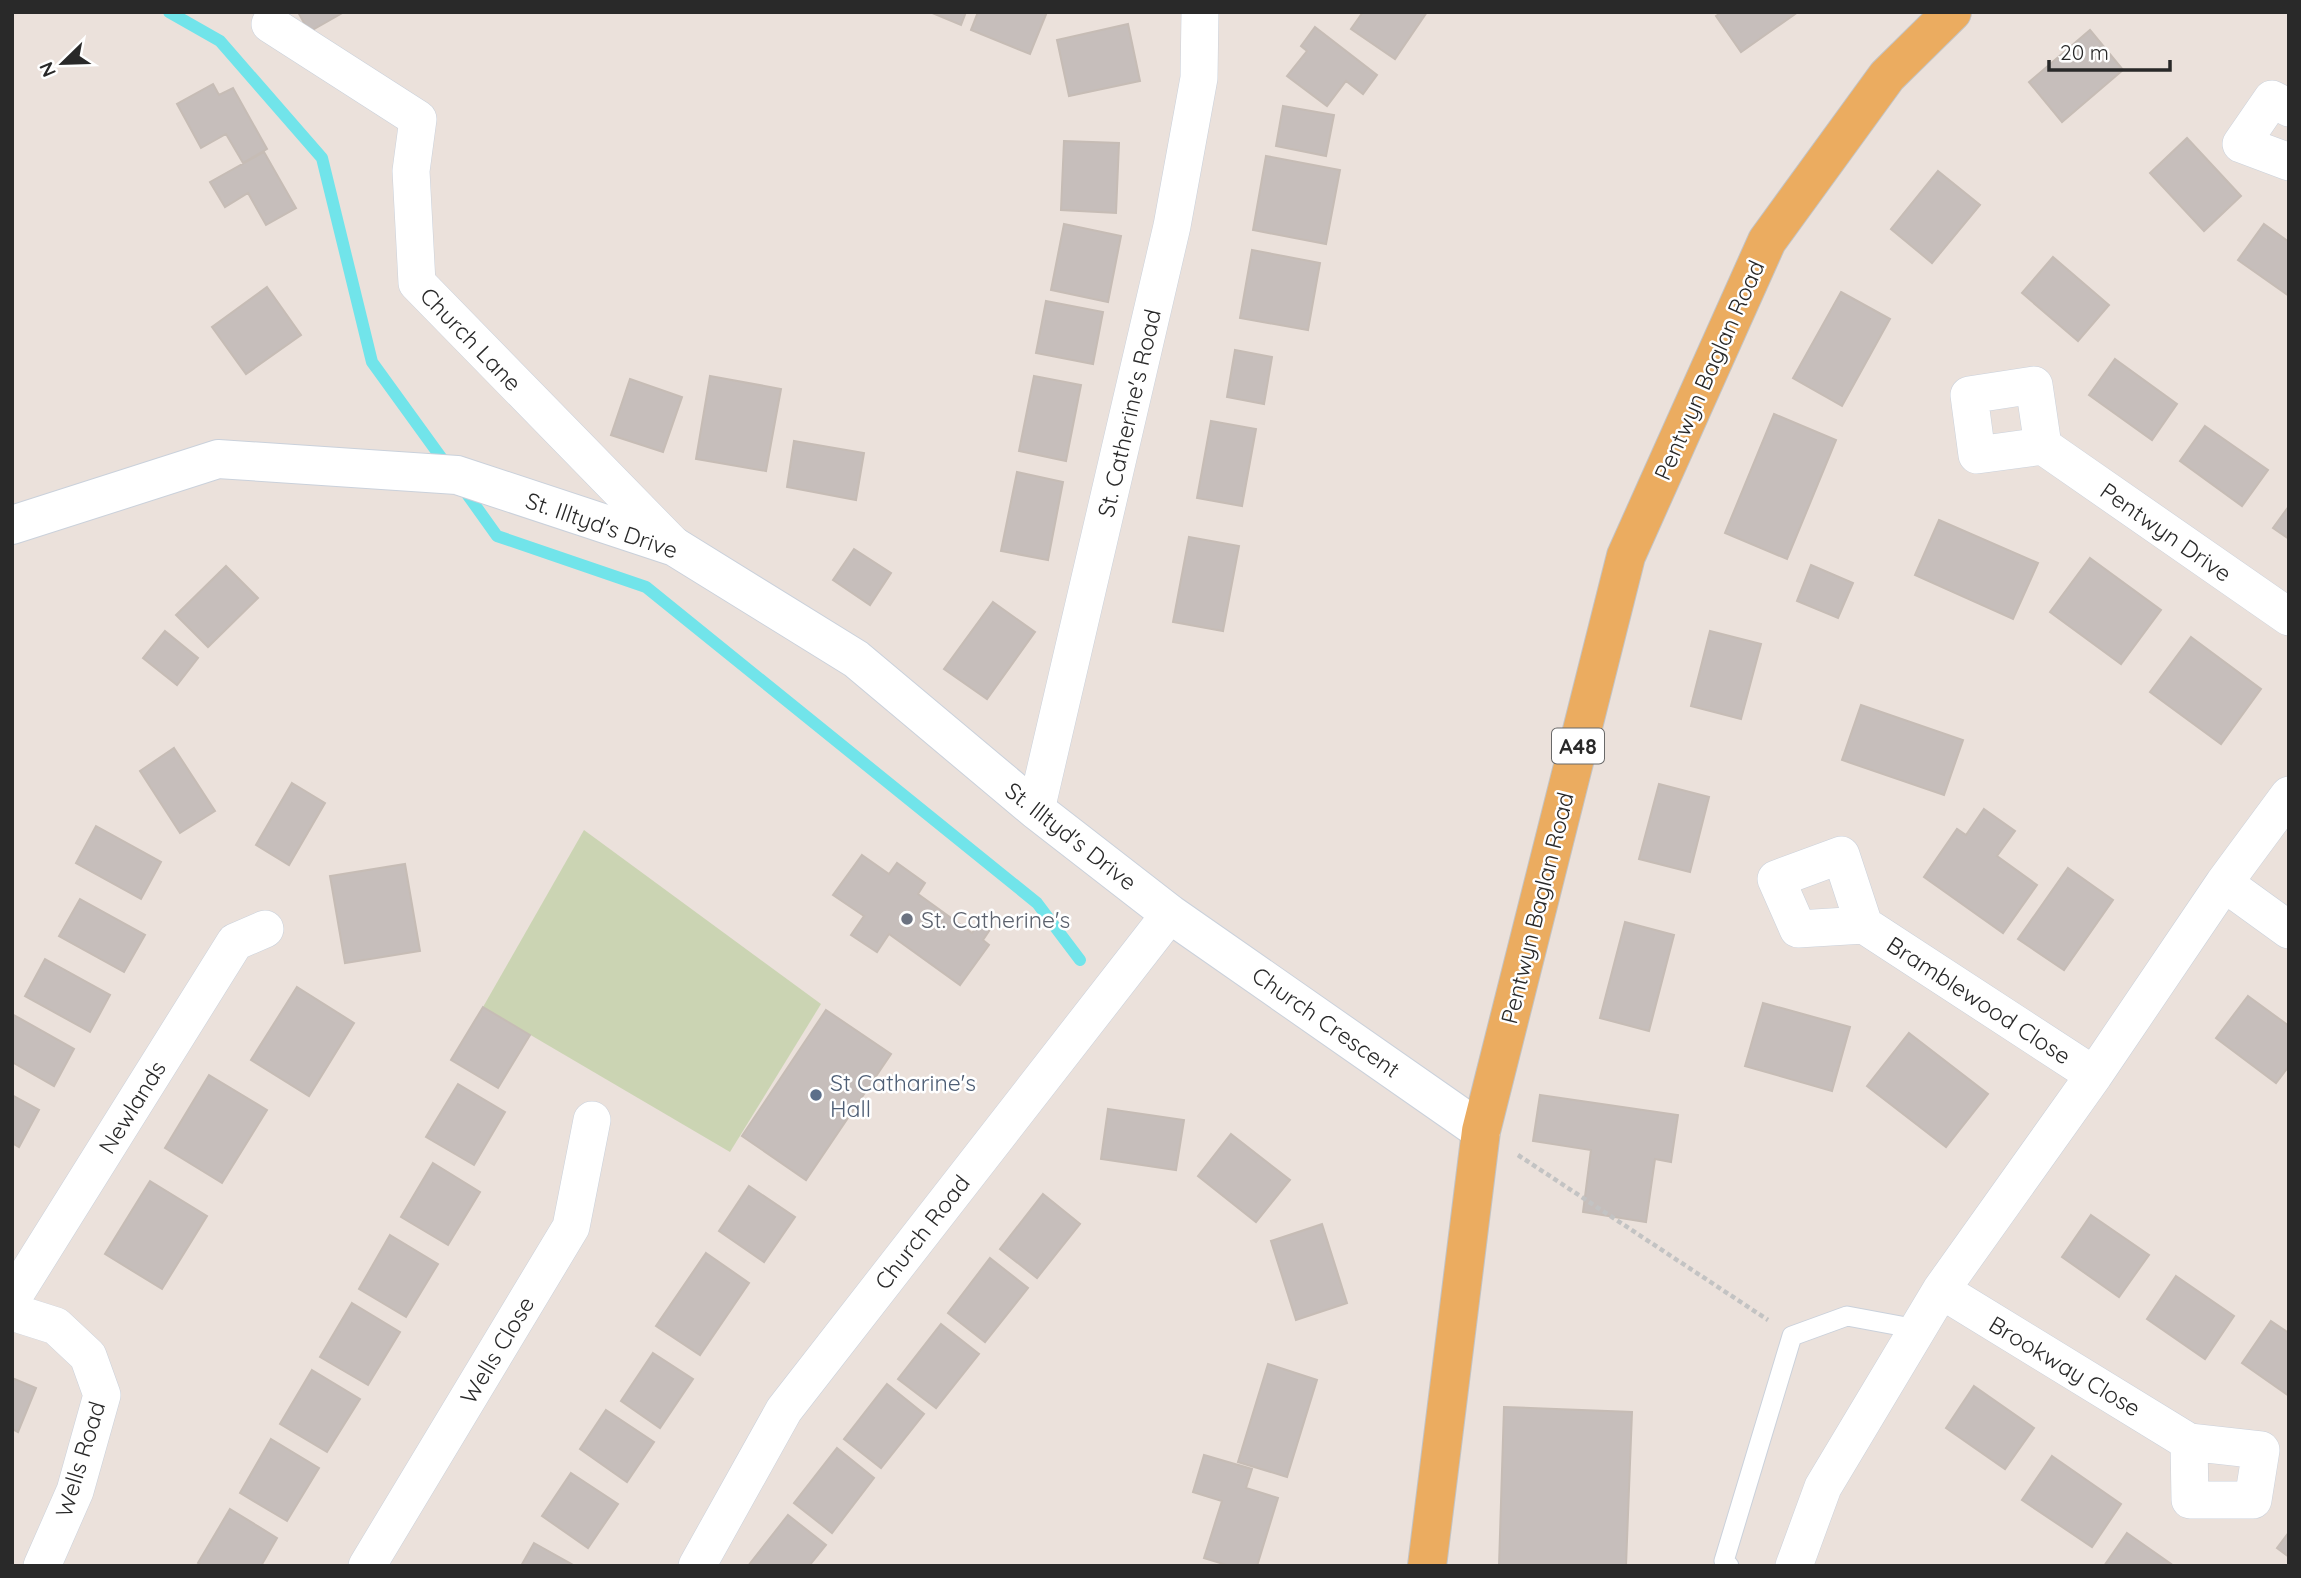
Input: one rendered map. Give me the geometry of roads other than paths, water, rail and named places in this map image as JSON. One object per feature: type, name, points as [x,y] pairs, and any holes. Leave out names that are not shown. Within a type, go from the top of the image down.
[{"type":"main road","name":"Pentwyn Baglan Road","points":[[1427,1566],[1481,1131],[1626,556],[1767,241],[1886,76],[1952,12]]},
{"type":"street","name":"St. Catherine's Road","points":[[1037,810],[1172,226],[1199,78],[1200,12]]},
{"type":"street","name":"Church Lane","points":[[270,24],[418,119],[411,171],[416,284],[676,547]]},
{"type":"street","points":[[2289,108],[2272,99],[2241,144],[2289,162]]},
{"type":"street","name":"Pentwyn Drive","points":[[2043,446],[2289,617]]},
{"type":"street","name":"St. Illtyd's Drive","points":[[12,525],[218,459],[457,475],[676,547],[856,659],[1037,810],[1170,914]]},
{"type":"street","points":[[1794,1566],[1823,1487],[1941,1290],[2094,1075],[2224,883],[2289,795]]},
{"type":"street","points":[[2224,883],[2289,930]]},
{"type":"street","name":"Church Crescent","points":[[1170,914],[1481,1131]]},
{"type":"street","name":"Church Road","points":[[697,1566],[784,1410],[1170,914]]},
{"type":"street","name":"Bramblewood Close","points":[[1864,925],[2094,1075]]},
{"type":"street","name":"Newlands","points":[[12,1299],[235,942],[265,929]]},
{"type":"street","name":"Wells Close","points":[[367,1566],[571,1227],[592,1120]]},
{"type":"street","name":"Brookway Close","points":[[1941,1290],[2189,1442]]},
{"type":"street","name":"Wells Road","points":[[12,1312],[56,1326],[88,1356],[102,1395],[75,1491],[41,1566]]},
{"type":"lane","points":[[1729,1566],[1724,1561],[1792,1336],[1847,1316],[1917,1329]]},
{"type":"waterway","points":[[169,12],[220,41],[322,158],[372,362],[448,467]]},
{"type":"waterway","points":[[462,487],[497,536],[646,587],[1037,903],[1080,960]]},
{"type":"place","name":"St. Catherine's","points":[[907,919]]},
{"type":"place","name":"St Catharine's Hall","points":[[816,1095]]}]
